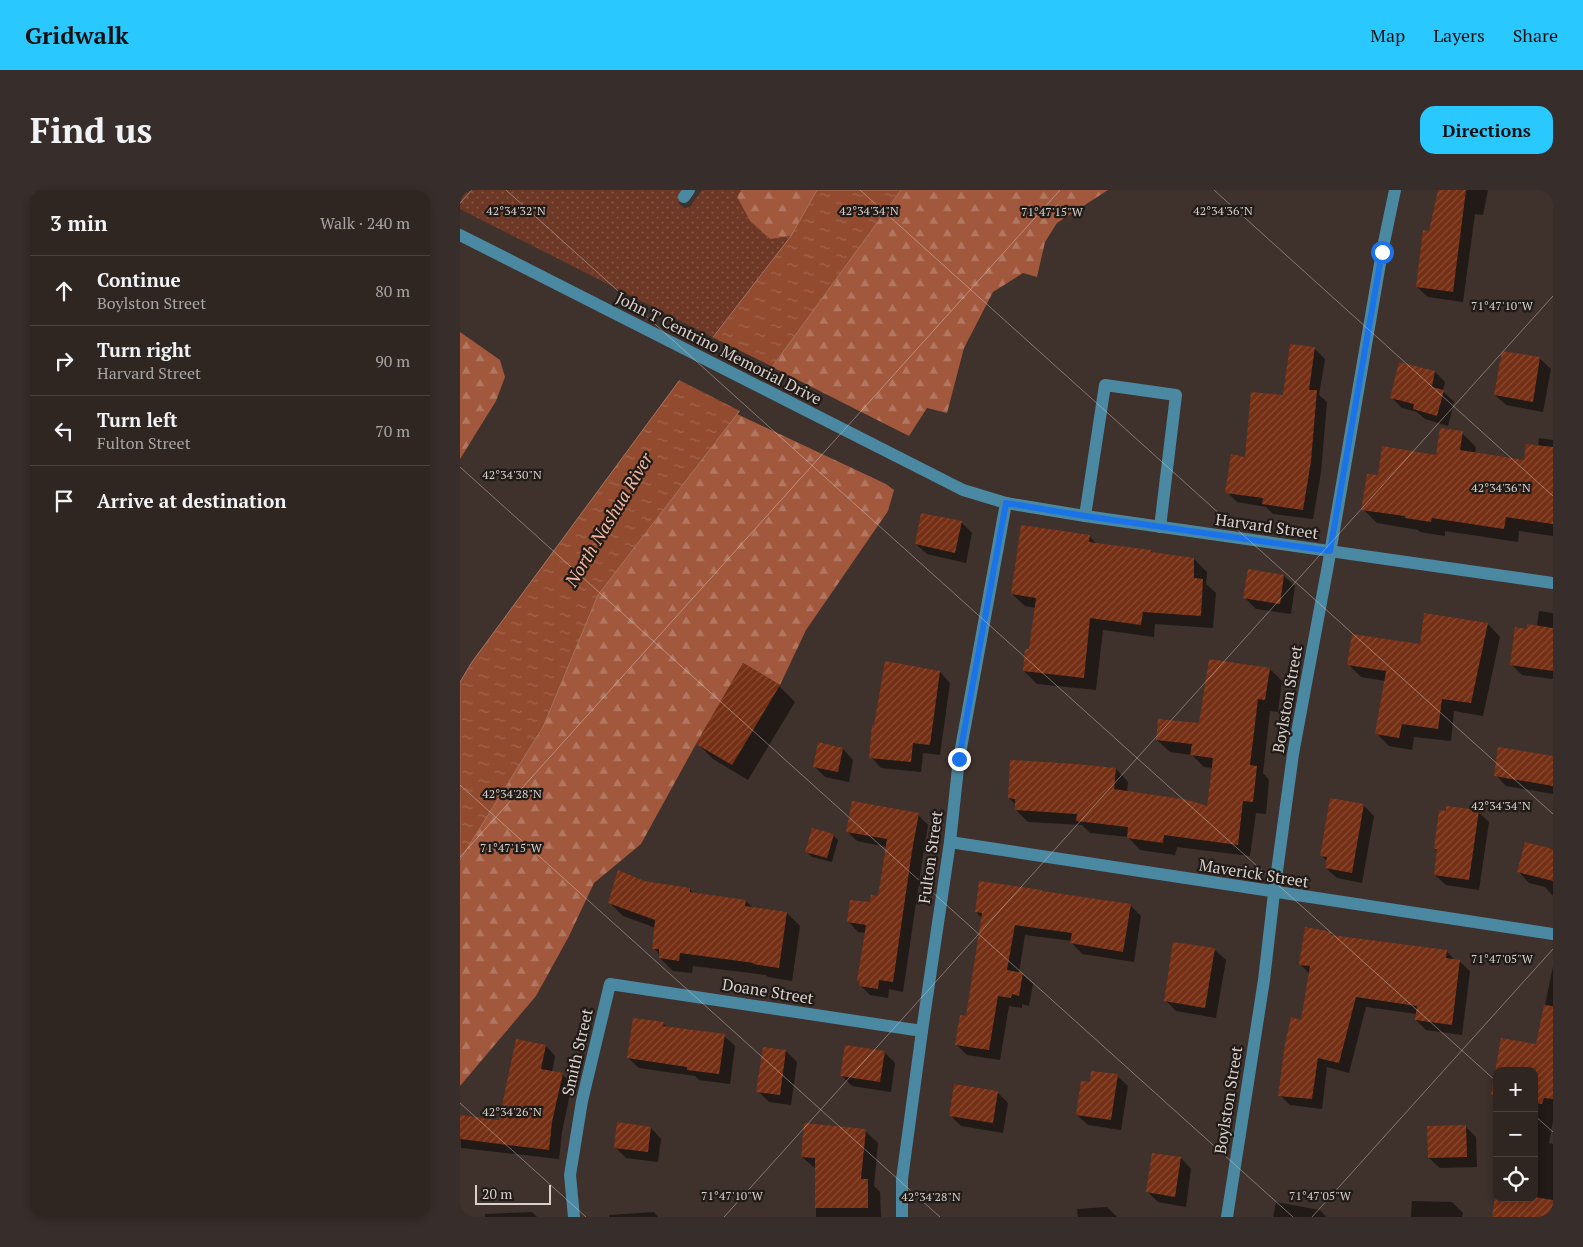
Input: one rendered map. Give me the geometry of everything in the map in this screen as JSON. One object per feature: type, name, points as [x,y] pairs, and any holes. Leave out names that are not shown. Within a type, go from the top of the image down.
[{"type":"street","name":"Boylston Street","points":[[1227,1217],[1264,980],[1293,754],[1378,271],[1396,190]]},
{"type":"street","name":"John T Centrino Memorial Drive","points":[[460,235],[963,490],[1006,503]]},
{"type":"street","points":[[1085,516],[1105,385],[1176,395],[1160,527]]},
{"type":"street","name":"Harvard Street","points":[[1006,503],[1553,583]]},
{"type":"street","name":"Fulton Street","points":[[902,1217],[902,1179],[950,842],[959,759],[1006,503]]},
{"type":"street","name":"Maverick Street","points":[[950,842],[1274,893],[1553,934]]},
{"type":"street","name":"Doane Street","points":[[610,984],[922,1031]]},
{"type":"street","name":"Smith Street","points":[[574,1217],[570,1176],[582,1101],[610,984]]},
{"type":"shaded area","points":[[460,190],[682,190],[679,204],[684,208],[690,207],[702,190],[741,190],[737,197],[750,221],[770,239],[791,236],[712,337],[460,209]]},
{"type":"green space","points":[[741,190],[817,190],[791,236],[770,239],[750,221],[737,197]]},
{"type":"green space","points":[[901,190],[1108,190],[1057,223],[1045,242],[1037,277],[1023,273],[993,292],[964,348],[947,413],[927,408],[909,436],[772,367]]},
{"type":"green space","points":[[460,332],[500,360],[505,377],[496,401],[460,459]]},
{"type":"green space","points":[[737,414],[886,484],[894,490],[888,511],[806,630],[780,685],[743,663],[641,844],[594,883],[568,938],[536,996],[460,1086],[460,860],[543,727],[598,595]]},
{"type":"water","name":"North Nashua River","points":[[817,190],[901,190],[751,396],[598,595],[543,727],[460,860],[460,682],[472,662],[676,385],[791,236]]},
{"type":"pier","points":[[710,336],[775,368],[742,412],[677,379]]},
{"type":"building","points":[[1438,190],[1466,190],[1453,292],[1416,287],[1423,230],[1429,231]]},
{"type":"building","points":[[1290,344],[1315,347],[1309,390],[1317,390],[1311,461],[1303,510],[1262,504],[1263,498],[1225,493],[1231,454],[1245,457],[1251,392],[1283,395]]},
{"type":"building","points":[[1502,351],[1540,357],[1533,402],[1494,395]]},
{"type":"building","points":[[1399,362],[1435,371],[1432,387],[1444,390],[1437,416],[1413,409],[1414,404],[1390,398]]},
{"type":"building","points":[[1440,428],[1463,431],[1460,450],[1524,460],[1526,444],[1553,447],[1553,524],[1506,517],[1504,529],[1432,518],[1431,522],[1405,518],[1405,516],[1361,510],[1367,474],[1378,475],[1382,446],[1436,455]]},
{"type":"building","points":[[921,513],[962,521],[955,553],[915,544]]},
{"type":"building","points":[[1021,525],[1090,535],[1089,542],[1194,558],[1194,578],[1203,579],[1201,616],[1143,612],[1141,625],[1090,618],[1084,678],[1023,671],[1025,649],[1029,649],[1036,598],[1011,594]]},
{"type":"building","points":[[1248,569],[1284,575],[1280,604],[1243,598]]},
{"type":"building","points":[[1424,613],[1488,623],[1471,703],[1442,699],[1438,729],[1402,724],[1399,738],[1375,734],[1386,671],[1347,665],[1352,634],[1420,644]]},
{"type":"building","points":[[1527,624],[1553,628],[1553,671],[1510,665],[1515,627],[1527,629]]},
{"type":"building","points":[[1209,659],[1270,668],[1265,700],[1258,699],[1250,765],[1257,766],[1253,802],[1243,801],[1238,845],[1164,835],[1163,843],[1127,838],[1128,827],[1076,821],[1077,814],[1015,810],[1015,799],[1008,798],[1010,760],[1116,768],[1114,789],[1188,800],[1207,806],[1213,758],[1190,755],[1192,744],[1156,740],[1158,719],[1199,723]]},
{"type":"building","points":[[885,661],[940,671],[930,745],[913,743],[911,762],[869,758],[872,725],[874,725]]},
{"type":"building","points":[[743,663],[780,685],[732,765],[696,744]]},
{"type":"building","points":[[818,742],[843,748],[838,772],[813,767]]},
{"type":"building","points":[[1498,747],[1553,756],[1553,786],[1494,776]]},
{"type":"building","points":[[1330,798],[1364,804],[1352,873],[1325,868],[1327,857],[1320,856]]},
{"type":"building","points":[[852,801],[919,813],[893,982],[879,980],[878,989],[859,986],[860,981],[857,981],[866,925],[847,922],[850,900],[870,902],[871,895],[878,896],[887,839],[846,832]]},
{"type":"building","points":[[1446,806],[1479,810],[1469,880],[1434,875],[1437,849],[1434,849],[1439,810],[1446,811]]},
{"type":"building","points":[[812,828],[834,834],[827,858],[805,852]]},
{"type":"building","points":[[1525,842],[1553,849],[1553,881],[1517,872]]},
{"type":"building","points":[[618,870],[644,881],[690,888],[690,892],[746,900],[745,906],[787,912],[779,968],[680,953],[679,961],[659,958],[659,949],[652,949],[655,920],[608,903]]},
{"type":"building","points":[[979,881],[1131,904],[1123,952],[1070,943],[1072,933],[1015,925],[1007,970],[1023,973],[1019,996],[1012,994],[1011,998],[998,996],[989,1050],[955,1045],[960,1015],[966,1016],[982,913],[975,912]]},
{"type":"building","points":[[1305,927],[1332,932],[1331,935],[1447,950],[1446,958],[1460,960],[1452,1025],[1415,1020],[1417,1006],[1356,997],[1339,1063],[1318,1058],[1312,1099],[1278,1096],[1285,1044],[1291,1017],[1301,1020],[1310,966],[1299,965]]},
{"type":"building","points":[[1173,942],[1215,948],[1205,1008],[1164,1001]]},
{"type":"building","points":[[1544,1005],[1553,1006],[1553,1099],[1544,1098],[1542,1104],[1538,1104],[1538,1067],[1496,1067],[1501,1038],[1536,1044]]},
{"type":"building","points":[[633,1018],[664,1022],[663,1026],[725,1034],[719,1074],[687,1070],[687,1067],[627,1058]]},
{"type":"building","points":[[516,1039],[546,1045],[541,1069],[563,1073],[552,1122],[549,1150],[460,1139],[460,1115],[499,1120]]},
{"type":"building","points":[[845,1045],[885,1051],[880,1082],[840,1076]]},
{"type":"building","points":[[763,1047],[786,1050],[780,1095],[756,1092]]},
{"type":"building","points":[[1091,1071],[1118,1074],[1111,1120],[1076,1115],[1081,1081],[1090,1082]]},
{"type":"building","points":[[954,1084],[998,1091],[993,1123],[949,1116]]},
{"type":"building","points":[[617,1122],[651,1127],[648,1152],[614,1148]]},
{"type":"building","points":[[804,1123],[866,1129],[861,1179],[868,1179],[868,1208],[815,1208],[815,1158],[801,1157]]},
{"type":"building","points":[[1466,1125],[1467,1157],[1428,1158],[1427,1126]]},
{"type":"building","points":[[1152,1153],[1181,1157],[1175,1197],[1146,1192]]},
{"type":"building","points":[[1538,1198],[1553,1200],[1553,1217],[1492,1217],[1494,1202],[1538,1202]]},
{"type":"route","points":[[959,759],[1006,503],[1330,551],[1382,252]]}]
